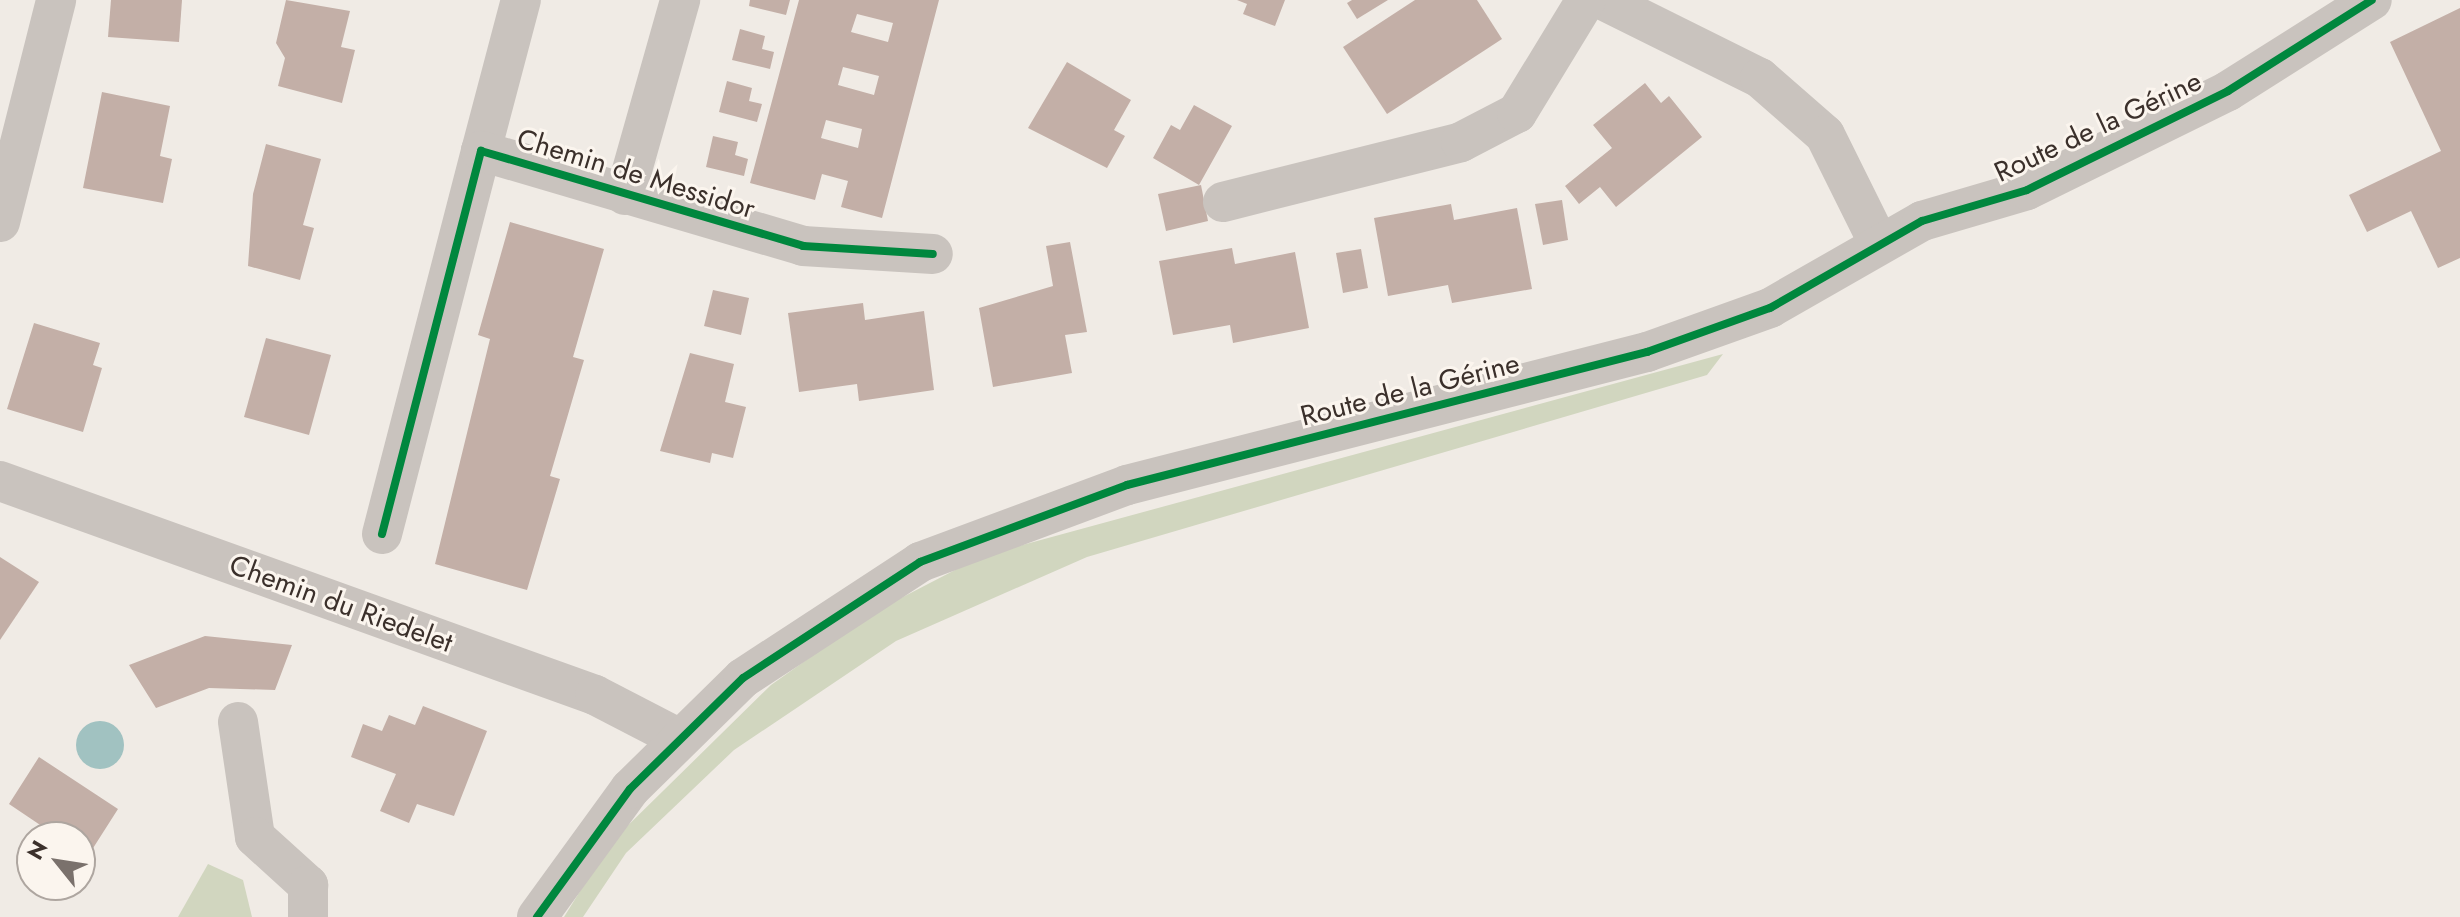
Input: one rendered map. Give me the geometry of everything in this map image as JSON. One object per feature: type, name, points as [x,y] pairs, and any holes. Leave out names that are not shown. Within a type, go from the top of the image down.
[{"type":"street","points":[[0,222],[56,0]]},
{"type":"street","name":"Chemin de Messidor","points":[[382,534],[521,0]]},
{"type":"street","name":"Chemin de Messidor","points":[[625,195],[680,0]]},
{"type":"street","points":[[1223,202],[1461,142],[1517,113],[1586,0]]},
{"type":"street","points":[[1603,0],[1760,78],[1825,135],[1879,244]]},
{"type":"street","name":"Route de la Gérine","points":[[537,917],[600,825],[678,738],[743,678],[828,616],[982,533],[1127,485],[1647,352],[1770,308],[1922,221],[2027,190],[2228,91],[2372,0]]},
{"type":"street","name":"Chemin de Messidor","points":[[481,151],[803,246],[933,254]]},
{"type":"street","name":"Chemin du Riedelet","points":[[0,481],[595,695],[678,738]]},
{"type":"street","points":[[238,722],[255,837],[308,885],[308,917]]},
{"type":"green space","points":[[1723,354],[1707,375],[1087,557],[896,641],[734,750],[626,853],[583,917],[564,917],[610,843],[771,685],[874,612],[982,556]]},
{"type":"green space","points":[[208,864],[243,880],[252,917],[178,917]]},
{"type":"water","points":[[100,721],[117,728],[124,745],[117,762],[100,769],[83,762],[76,745],[83,728]]},
{"type":"building","points":[[111,0],[182,0],[179,42],[108,37]]},
{"type":"building","points":[[286,0],[350,11],[341,47],[355,50],[342,103],[278,86],[285,58],[276,43]]},
{"type":"building","points":[[750,0],[790,0],[786,15],[749,6]]},
{"type":"building","points":[[799,0],[939,0],[882,218],[841,207],[848,181],[822,174],[815,200],[750,183]],"holes":[[[857,14],[893,23],[888,42],[851,32]],[[843,67],[879,76],[874,95],[838,85]],[[826,120],[862,129],[858,148],[821,138]]]},
{"type":"building","points":[[1237,0],[1285,0],[1275,26],[1243,14],[1247,4]]},
{"type":"building","points":[[1352,0],[1388,0],[1357,19],[1347,3]]},
{"type":"building","points":[[1415,0],[1477,0],[1502,39],[1387,114],[1343,47]]},
{"type":"building","points":[[2460,8],[2460,258],[2438,268],[2411,211],[2367,232],[2349,195],[2441,151],[2390,42]]},
{"type":"building","points":[[740,29],[765,36],[762,49],[774,52],[770,69],[732,60]]},
{"type":"building","points":[[1067,62],[1131,100],[1114,130],[1125,136],[1107,168],[1028,128]]},
{"type":"building","points":[[727,81],[752,88],[749,101],[762,104],[757,122],[719,112]]},
{"type":"building","points":[[1645,83],[1661,103],[1669,96],[1702,137],[1616,207],[1600,187],[1579,204],[1565,186],[1612,148],[1593,125]]},
{"type":"building","points":[[102,92],[170,106],[160,156],[172,159],[163,203],[83,188]]},
{"type":"building","points":[[1194,105],[1232,126],[1199,185],[1153,158],[1171,125],[1180,130]]},
{"type":"building","points":[[713,136],[738,142],[735,155],[748,159],[744,176],[706,167]]},
{"type":"building","points":[[266,144],[321,159],[303,225],[314,228],[300,280],[248,266],[253,194]]},
{"type":"building","points":[[1201,185],[1208,221],[1166,231],[1158,194]]},
{"type":"building","points":[[1562,200],[1568,240],[1543,245],[1535,204]]},
{"type":"building","points":[[1451,204],[1454,220],[1517,208],[1532,289],[1452,303],[1448,285],[1388,296],[1374,218]]},
{"type":"building","points":[[510,222],[604,249],[573,357],[584,360],[550,476],[560,479],[527,590],[435,564],[490,339],[478,335]]},
{"type":"building","points":[[1070,242],[1087,332],[1065,335],[1072,373],[993,387],[979,308],[1053,286],[1046,246]]},
{"type":"building","points":[[1232,248],[1235,264],[1295,252],[1309,328],[1233,343],[1230,325],[1173,335],[1159,261]]},
{"type":"building","points":[[1361,249],[1368,288],[1343,293],[1336,253]]},
{"type":"building","points":[[713,290],[749,298],[741,335],[704,326]]},
{"type":"building","points":[[863,303],[865,320],[924,311],[934,390],[859,401],[857,384],[799,392],[788,313]]},
{"type":"building","points":[[34,323],[100,343],[93,365],[102,368],[83,432],[7,409]]},
{"type":"building","points":[[266,338],[331,355],[309,435],[244,417]]},
{"type":"building","points":[[690,353],[734,364],[725,402],[746,407],[733,458],[712,453],[710,463],[660,451]]},
{"type":"building","points":[[0,557],[39,582],[0,640]]},
{"type":"building","points":[[205,636],[292,645],[275,690],[209,688],[156,708],[129,665]]},
{"type":"building","points":[[423,706],[487,731],[454,816],[417,804],[409,823],[380,811],[396,774],[351,757],[363,724],[382,731],[389,715],[415,725]]},
{"type":"building","points":[[39,757],[118,809],[96,843],[96,821],[34,821],[9,804]]},
{"type":"cycle path","points":[[537,917],[630,789],[743,678],[920,562],[1127,485],[1647,352],[1770,308],[1922,221],[2027,190],[2228,91],[2372,0]]},
{"type":"cycle path","points":[[382,534],[481,151],[803,246],[933,254]]}]
